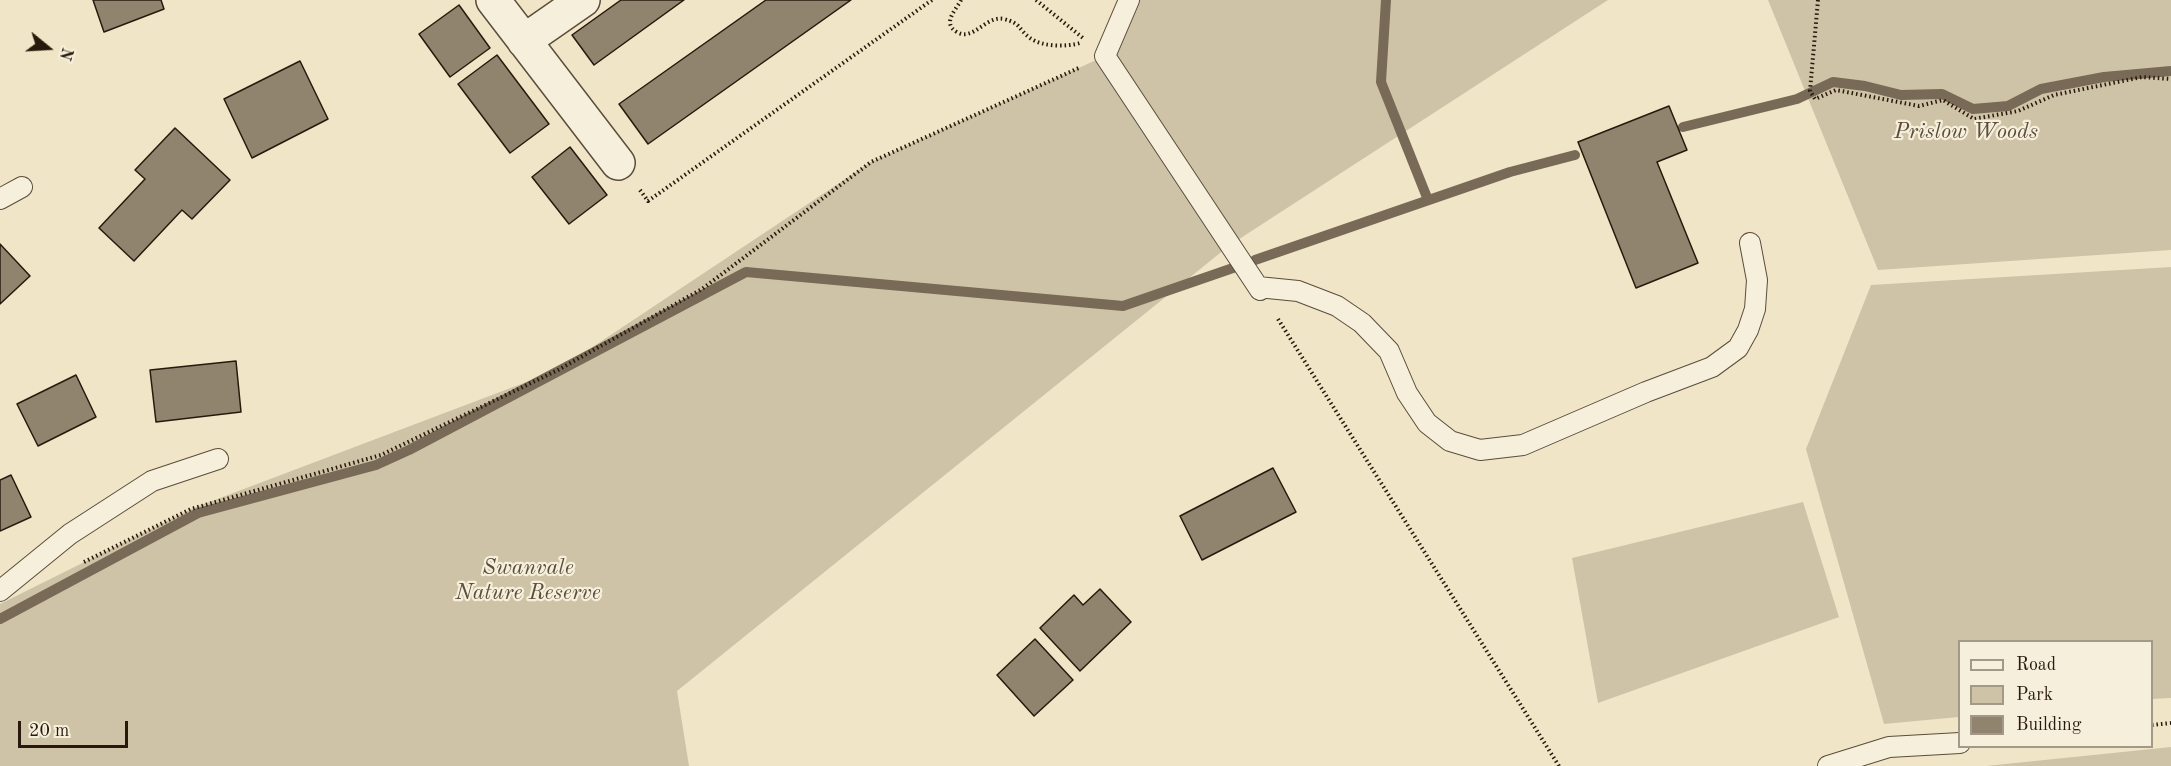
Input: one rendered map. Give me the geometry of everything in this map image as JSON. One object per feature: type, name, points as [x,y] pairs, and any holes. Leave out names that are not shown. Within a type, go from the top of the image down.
[{"type":"street","points":[[493,0],[618,163]]},
{"type":"street","points":[[524,41],[583,0]]},
{"type":"lane","points":[[1129,0],[1105,56],[1259,289],[1298,291],[1337,306],[1362,323],[1389,351],[1407,393],[1427,423],[1450,441],[1480,450],[1523,445],[1646,392],[1712,367],[1738,348],[1748,330],[1755,309],[1757,280],[1750,243]]},
{"type":"lane","points":[[0,199],[22,187]]},
{"type":"lane","points":[[0,591],[70,534],[152,481],[218,459]]},
{"type":"lane","points":[[1828,766],[1889,747],[1958,743]]},
{"type":"path","points":[[648,201],[932,0]]},
{"type":"path","points":[[961,0],[951,12],[951,25],[955,31],[963,34],[973,32],[993,18],[1018,24],[1030,38],[1047,43],[1070,46],[1086,40],[1036,0]]},
{"type":"path","points":[[1818,0],[1811,93],[1815,99],[1836,90],[1919,106],[1943,100],[1974,119],[2018,111],[2054,95],[2142,77],[2171,79]]},
{"type":"path","points":[[74,567],[191,509],[381,456],[558,370],[702,289],[871,162],[1105,56]]},
{"type":"path","points":[[1259,289],[1559,766]]},
{"type":"path","points":[[2153,725],[2171,723]]},
{"type":"green space","name":"Swanvale Nature Reserve","points":[[1129,0],[1608,0],[1230,245],[677,691],[689,766],[0,766],[0,604],[191,509],[558,370],[871,162],[1105,56]]},
{"type":"green space","name":"Prislow Woods","points":[[1768,0],[2171,0],[2171,250],[1878,270]]},
{"type":"green space","points":[[2171,267],[2171,698],[2153,699],[2153,640],[1958,640],[1958,717],[1884,724],[1806,449],[1871,285]]},
{"type":"green space","points":[[1803,502],[1839,617],[1598,703],[1572,558]]},
{"type":"green space","points":[[2171,747],[2171,766],[1986,766]]},
{"type":"building","points":[[93,0],[161,0],[164,9],[104,32]]},
{"type":"building","points":[[621,0],[684,0],[594,65],[572,35]]},
{"type":"building","points":[[766,0],[851,0],[648,144],[619,104]]},
{"type":"building","points":[[459,5],[490,48],[450,77],[419,34]]},
{"type":"building","points":[[497,55],[549,124],[510,153],[458,84]]},
{"type":"building","points":[[300,61],[328,119],[252,158],[224,99]]},
{"type":"building","points":[[1669,106],[1687,150],[1657,162],[1698,263],[1636,288],[1578,142]]},
{"type":"building","points":[[175,128],[230,180],[192,219],[182,210],[134,261],[99,228],[145,179],[135,170]]},
{"type":"building","points":[[570,147],[607,195],[569,224],[532,177]]},
{"type":"building","points":[[0,244],[30,276],[0,304]]},
{"type":"building","points":[[236,361],[241,412],[156,422],[150,370]]},
{"type":"building","points":[[76,375],[96,417],[38,446],[17,404]]},
{"type":"building","points":[[1273,468],[1296,512],[1202,560],[1180,516]]},
{"type":"building","points":[[11,475],[31,517],[0,531],[0,480]]},
{"type":"building","points":[[1100,589],[1131,622],[1080,671],[1040,628],[1074,595],[1083,605]]},
{"type":"building","points":[[1035,639],[1073,680],[1034,716],[997,675]]},
{"type":"waterway","points":[[1386,0],[1381,82],[1428,200]]},
{"type":"waterway","points":[[1683,127],[1797,99],[1833,82],[1865,86],[1901,95],[1942,94],[1973,109],[2008,106],[2041,89],[2104,77],[2171,71]]},
{"type":"waterway","points":[[1255,260],[1510,172],[1575,155]]},
{"type":"waterway","points":[[0,619],[198,513],[376,465],[409,450],[746,272],[1123,306],[1233,268]]}]
